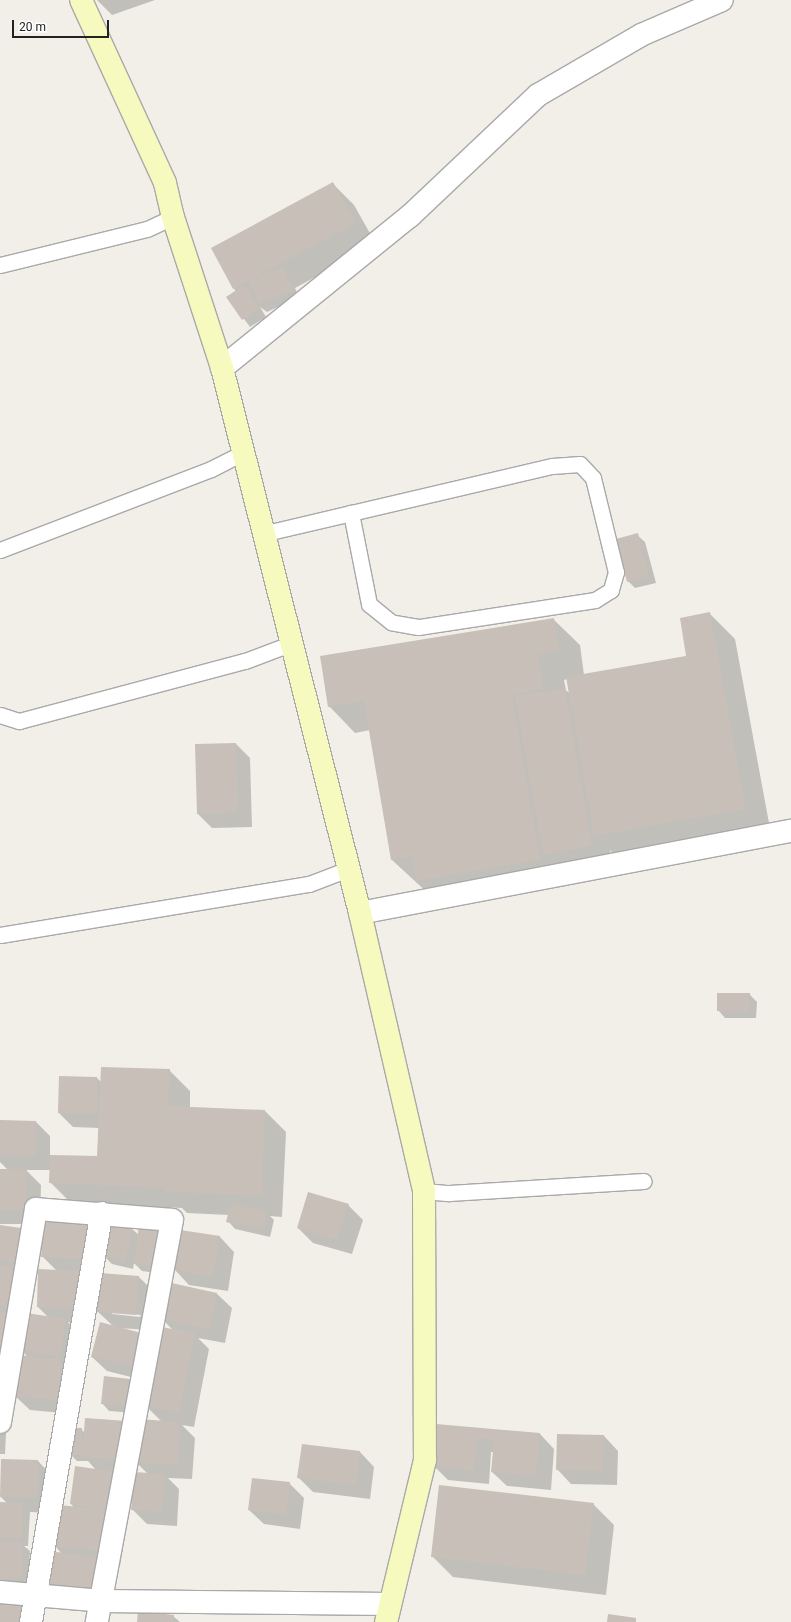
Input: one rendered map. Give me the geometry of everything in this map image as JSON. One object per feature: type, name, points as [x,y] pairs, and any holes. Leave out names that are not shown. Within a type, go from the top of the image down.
[{"type":"street","points":[[0,1592],[102,1601],[388,1613],[425,1460],[424,1191],[360,914],[290,644],[266,534],[242,453],[222,368],[172,217],[165,183],[81,0]]},
{"type":"street","points":[[222,368],[410,216],[538,95],[642,35],[722,0]]},
{"type":"street","points":[[360,914],[791,831]]},
{"type":"street","points":[[0,1422],[36,1209],[102,1213],[172,1220],[97,1622]]},
{"type":"street","points":[[31,1622],[34,1596],[102,1213]]},
{"type":"lane","points":[[0,265],[147,229],[172,217]]},
{"type":"lane","points":[[0,550],[211,469],[242,453]]},
{"type":"lane","points":[[266,534],[351,513],[552,466],[580,464],[593,478],[616,572],[611,590],[595,600],[418,627],[391,622],[369,604],[351,513]]},
{"type":"lane","points":[[0,715],[19,721],[245,661],[290,644]]},
{"type":"lane","points":[[0,935],[309,884],[348,869]]},
{"type":"lane","points":[[424,1191],[448,1193],[644,1180]]},
{"type":"building","points":[[333,182],[356,223],[233,289],[211,248]]},
{"type":"building","points":[[282,266],[293,290],[259,305],[249,281]]},
{"type":"building","points":[[244,285],[260,309],[242,320],[226,297]]},
{"type":"building","points":[[638,533],[649,576],[627,582],[616,539]]},
{"type":"building","points":[[710,612],[746,809],[594,836],[566,677],[686,656],[680,618]]},
{"type":"building","points":[[554,618],[559,650],[538,654],[544,689],[512,695],[540,860],[416,881],[411,857],[391,860],[364,701],[328,707],[320,656]]},
{"type":"building","points":[[565,688],[592,846],[543,855],[515,696]]},
{"type":"building","points":[[236,743],[238,813],[197,814],[195,744]]},
{"type":"building","points":[[717,993],[750,993],[749,1011],[717,1011]]},
{"type":"building","points":[[101,1067],[170,1069],[168,1106],[265,1110],[262,1196],[165,1192],[165,1188],[49,1183],[50,1155],[97,1156]]},
{"type":"building","points":[[59,1076],[97,1077],[97,1114],[58,1113]]},
{"type":"building","points":[[0,1120],[36,1121],[36,1155],[0,1155]]},
{"type":"building","points":[[0,1169],[27,1169],[26,1210],[0,1210]]},
{"type":"building","points":[[308,1192],[349,1204],[337,1240],[297,1228]]},
{"type":"building","points":[[231,1203],[267,1212],[263,1230],[226,1222]]},
{"type":"building","points":[[44,1216],[90,1219],[88,1259],[41,1257]]},
{"type":"building","points":[[111,1223],[133,1228],[125,1262],[104,1257]]},
{"type":"building","points":[[0,1225],[21,1228],[17,1262],[0,1261]]},
{"type":"building","points":[[139,1225],[161,1228],[156,1267],[134,1264]]},
{"type":"building","points":[[180,1230],[220,1236],[213,1277],[174,1270]]},
{"type":"building","points":[[0,1265],[17,1266],[14,1306],[0,1305]]},
{"type":"building","points":[[38,1269],[83,1271],[81,1309],[37,1307]]},
{"type":"building","points":[[100,1273],[139,1276],[136,1315],[96,1312]]},
{"type":"building","points":[[167,1282],[217,1293],[210,1329],[160,1319]]},
{"type":"building","points":[[0,1311],[9,1313],[1,1349],[0,1349]]},
{"type":"building","points":[[26,1313],[66,1319],[60,1357],[20,1350]]},
{"type":"building","points":[[100,1322],[141,1333],[133,1367],[91,1357]]},
{"type":"building","points":[[161,1327],[195,1333],[179,1413],[145,1406]]},
{"type":"building","points":[[18,1355],[62,1359],[58,1400],[14,1396]]},
{"type":"building","points":[[104,1376],[130,1379],[127,1406],[101,1404]]},
{"type":"building","points":[[85,1418],[127,1421],[122,1461],[82,1457]]},
{"type":"building","points":[[139,1419],[180,1422],[178,1465],[136,1463]]},
{"type":"building","points":[[436,1424],[540,1433],[536,1476],[491,1472],[494,1440],[477,1438],[474,1470],[432,1466]]},
{"type":"building","points":[[69,1428],[82,1428],[82,1455],[69,1455]]},
{"type":"building","points":[[557,1434],[604,1435],[603,1471],[556,1470]]},
{"type":"building","points":[[302,1444],[360,1451],[356,1485],[297,1478]]},
{"type":"building","points":[[1,1459],[38,1460],[37,1498],[0,1497]]},
{"type":"building","points":[[75,1466],[117,1472],[105,1551],[54,1547],[58,1505],[103,1509],[70,1504]]},
{"type":"building","points":[[134,1472],[165,1474],[162,1512],[131,1510]]},
{"type":"building","points":[[252,1478],[290,1482],[286,1515],[248,1510]]},
{"type":"building","points":[[439,1485],[594,1503],[585,1575],[431,1557]]},
{"type":"building","points":[[0,1502],[23,1503],[21,1539],[0,1538]]},
{"type":"building","points":[[0,1542],[23,1543],[21,1579],[0,1578]]},
{"type":"building","points":[[47,1551],[100,1557],[96,1593],[43,1587]]},
{"type":"building","points":[[0,1601],[28,1604],[26,1622],[0,1622]]},
{"type":"building","points":[[138,1611],[174,1615],[173,1622],[137,1622]]},
{"type":"building","points":[[608,1614],[636,1618],[636,1622],[607,1622]]}]
